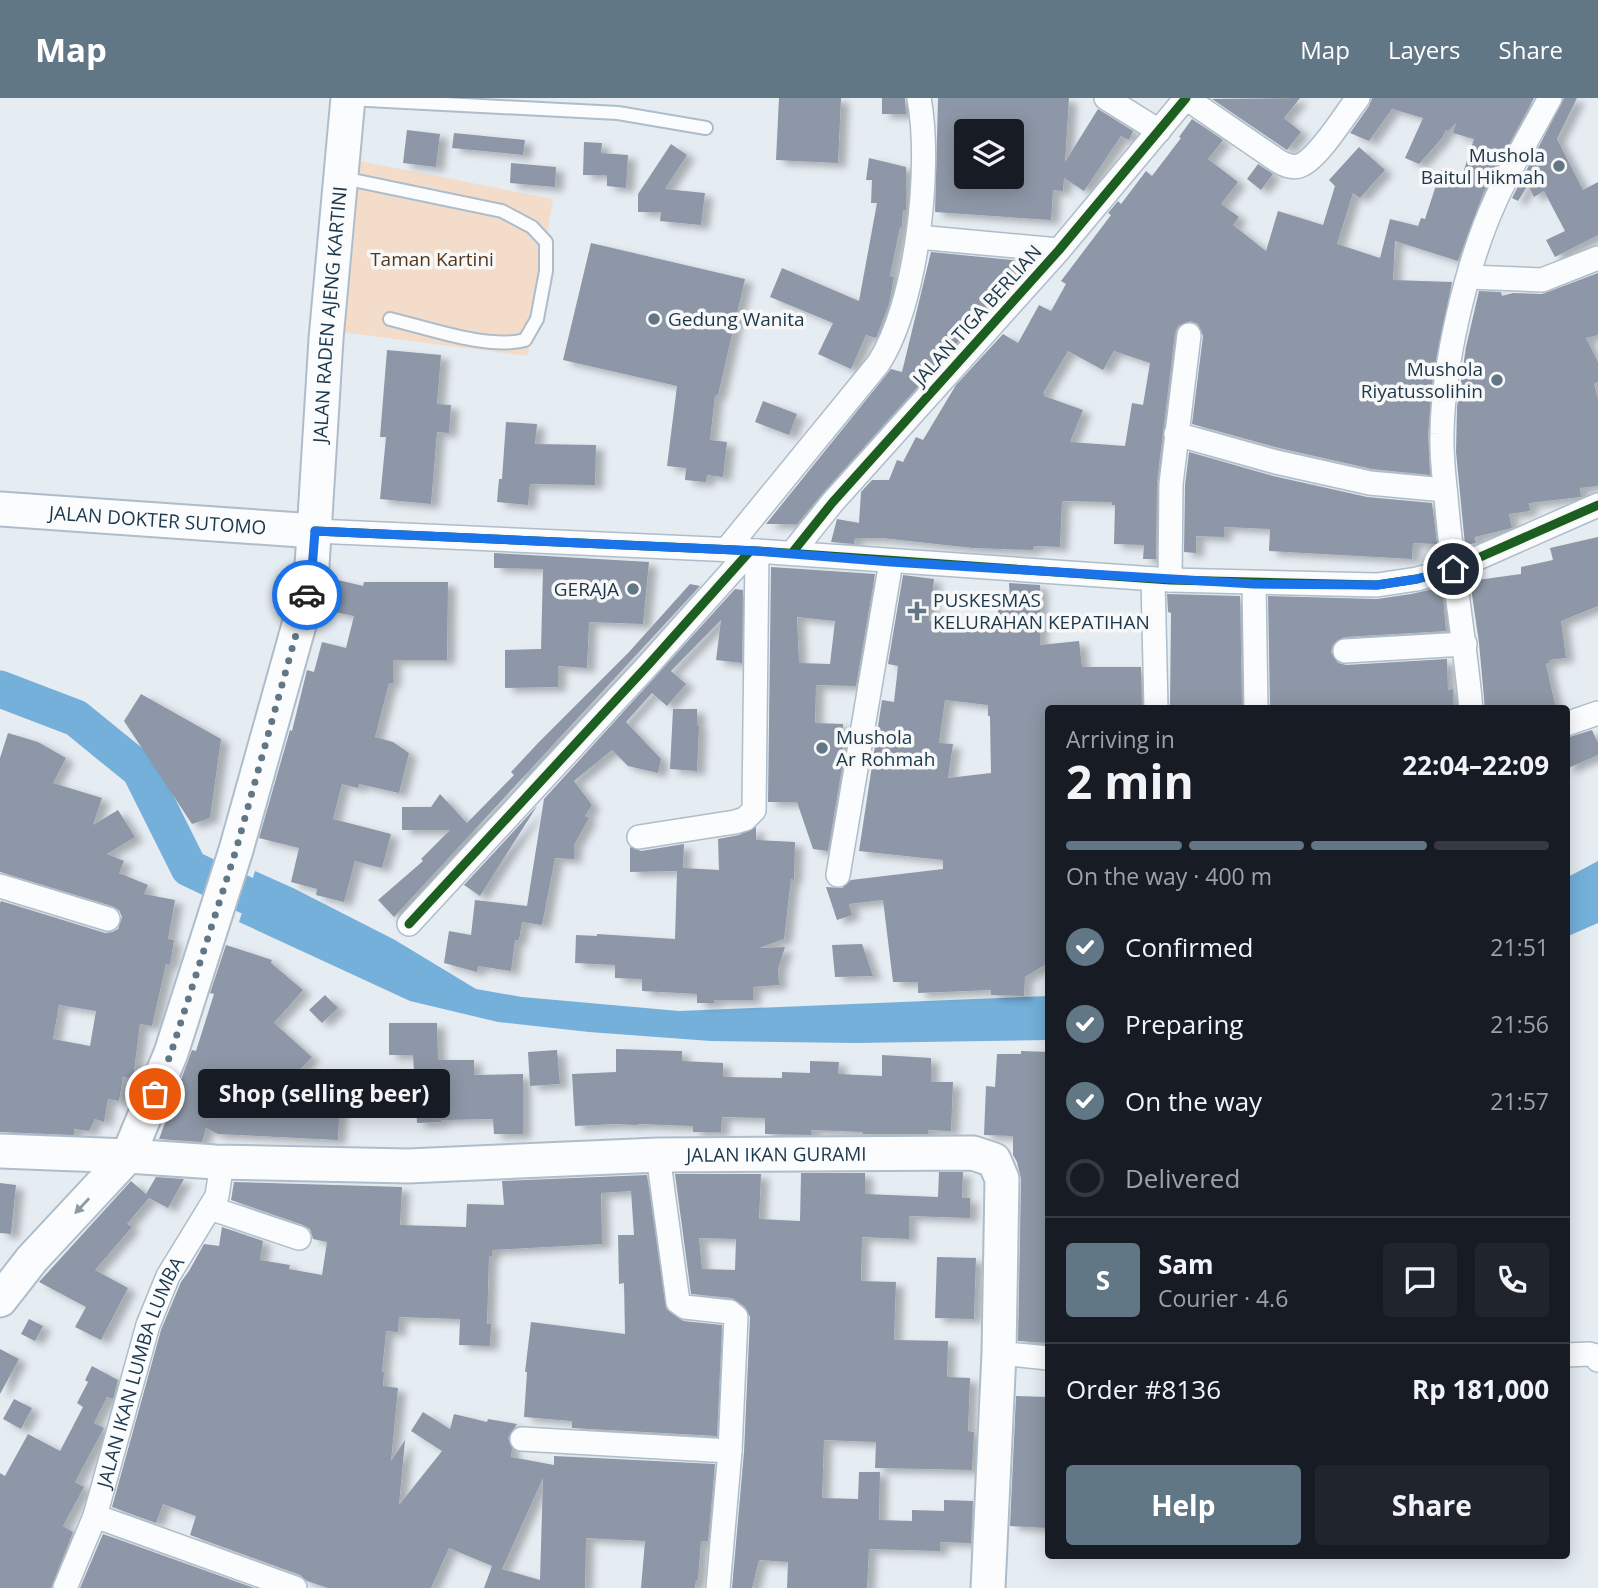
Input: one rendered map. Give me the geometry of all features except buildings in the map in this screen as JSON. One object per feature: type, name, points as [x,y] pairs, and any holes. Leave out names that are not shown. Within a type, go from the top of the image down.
[{"type":"main road","name":"JALAN RADEN AJENG KARTINI","points":[[128,1156],[171,1053],[236,850],[311,582],[326,339],[347,99]]},
{"type":"main road","name":"JALAN DOKTER SUTOMO","points":[[0,509],[315,531]]},
{"type":"main road","name":"JALAN IKAN GURAMI","points":[[0,1151],[215,1162],[408,1166],[658,1154],[973,1153],[994,1160],[1002,1179],[999,1353],[988,1588]]},
{"type":"main road","points":[[0,1300],[32,1259],[128,1156]]},
{"type":"street","points":[[726,550],[885,354],[906,300],[918,237],[923,161],[919,98]]},
{"type":"street","points":[[1106,98],[1159,131]]},
{"type":"street","points":[[1186,98],[1278,161],[1294,167],[1304,164],[1315,153],[1358,98]]},
{"type":"street","name":"JALAN TIGA BERLIAN","points":[[792,553],[841,493],[1059,250],[1186,98]]},
{"type":"street","points":[[1471,705],[1445,490],[1441,437],[1443,411],[1451,354],[1468,276],[1499,194],[1550,98]]},
{"type":"street","points":[[918,237],[1059,250]]},
{"type":"street","points":[[1468,276],[1542,279],[1598,258]]},
{"type":"street","points":[[1156,705],[1161,579],[1189,335]]},
{"type":"street","points":[[1176,434],[1276,462],[1370,483],[1445,490]]},
{"type":"street","points":[[315,531],[792,553],[891,562],[1254,584],[1377,585],[1417,579],[1453,569],[1598,506]]},
{"type":"street","points":[[639,837],[735,822],[745,819],[754,810],[753,551]]},
{"type":"street","points":[[409,924],[753,551]]},
{"type":"street","points":[[838,875],[891,562]]},
{"type":"street","points":[[1254,584],[1256,705]]},
{"type":"street","points":[[1345,651],[1465,644]]},
{"type":"street","points":[[1570,723],[1598,713]]},
{"type":"street","points":[[0,886],[108,919]]},
{"type":"street","points":[[658,1154],[678,1302],[685,1307],[733,1313],[736,1317],[730,1451],[718,1588]]},
{"type":"street","name":"JALAN IKAN LUMBA LUMBA","points":[[65,1588],[96,1516],[157,1299],[217,1196],[219,1168],[215,1162]]},
{"type":"street","points":[[210,1208],[299,1238]]},
{"type":"street","points":[[999,1353],[1045,1358]]},
{"type":"street","points":[[1570,1355],[1589,1354],[1596,1356],[1598,1360]]},
{"type":"street","points":[[522,1439],[730,1451]]},
{"type":"street","points":[[96,1516],[295,1588]]},
{"type":"lane","points":[[347,99],[618,113],[706,128]]},
{"type":"lane","points":[[339,178],[502,211],[532,227],[546,242],[546,271],[537,319],[525,340],[512,343],[489,342],[390,319]]},
{"type":"green space","name":"Taman Kartini","points":[[355,160],[553,199],[528,356],[340,332]]},
{"type":"water","points":[[1598,861],[1598,923],[1570,935],[1570,876]]},
{"type":"water","points":[[255,871],[395,940],[476,989],[522,997],[679,1011],[1045,996],[1045,1040],[856,1043],[711,1041],[498,1022],[410,1001],[239,922]]},
{"type":"waterway","points":[[0,689],[76,718],[140,770],[189,868],[292,917]]},
{"type":"cycle path","points":[[792,553],[832,503],[1059,250],[1186,98]]},
{"type":"cycle path","points":[[315,531],[757,551],[1170,580],[1377,585],[1417,579],[1453,569],[1598,505]]},
{"type":"cycle path","points":[[409,924],[750,551]]},
{"type":"way so far","points":[[155,1094],[171,1053],[236,850],[307,595]]},
{"type":"place","name":"Mushola Baitul Hikmah","points":[[1559,166]]},
{"type":"place","name":"Gedung Wanita","points":[[654,319]]},
{"type":"place","name":"Mushola Riyatussolihin","points":[[1497,380]]},
{"type":"place","name":"GERAJA","points":[[633,589]]},
{"type":"place","name":"PUSKESMAS KELURAHAN KEPATIHAN","points":[[917,611]]},
{"type":"place","name":"Mushola Ar Rohmah","points":[[822,748]]},
{"type":"place","name":"Shop (selling beer)","points":[[155,1094]]},
{"type":"route","points":[[307,595],[311,582],[315,531],[757,551],[1254,584],[1391,584],[1453,569]]}]
